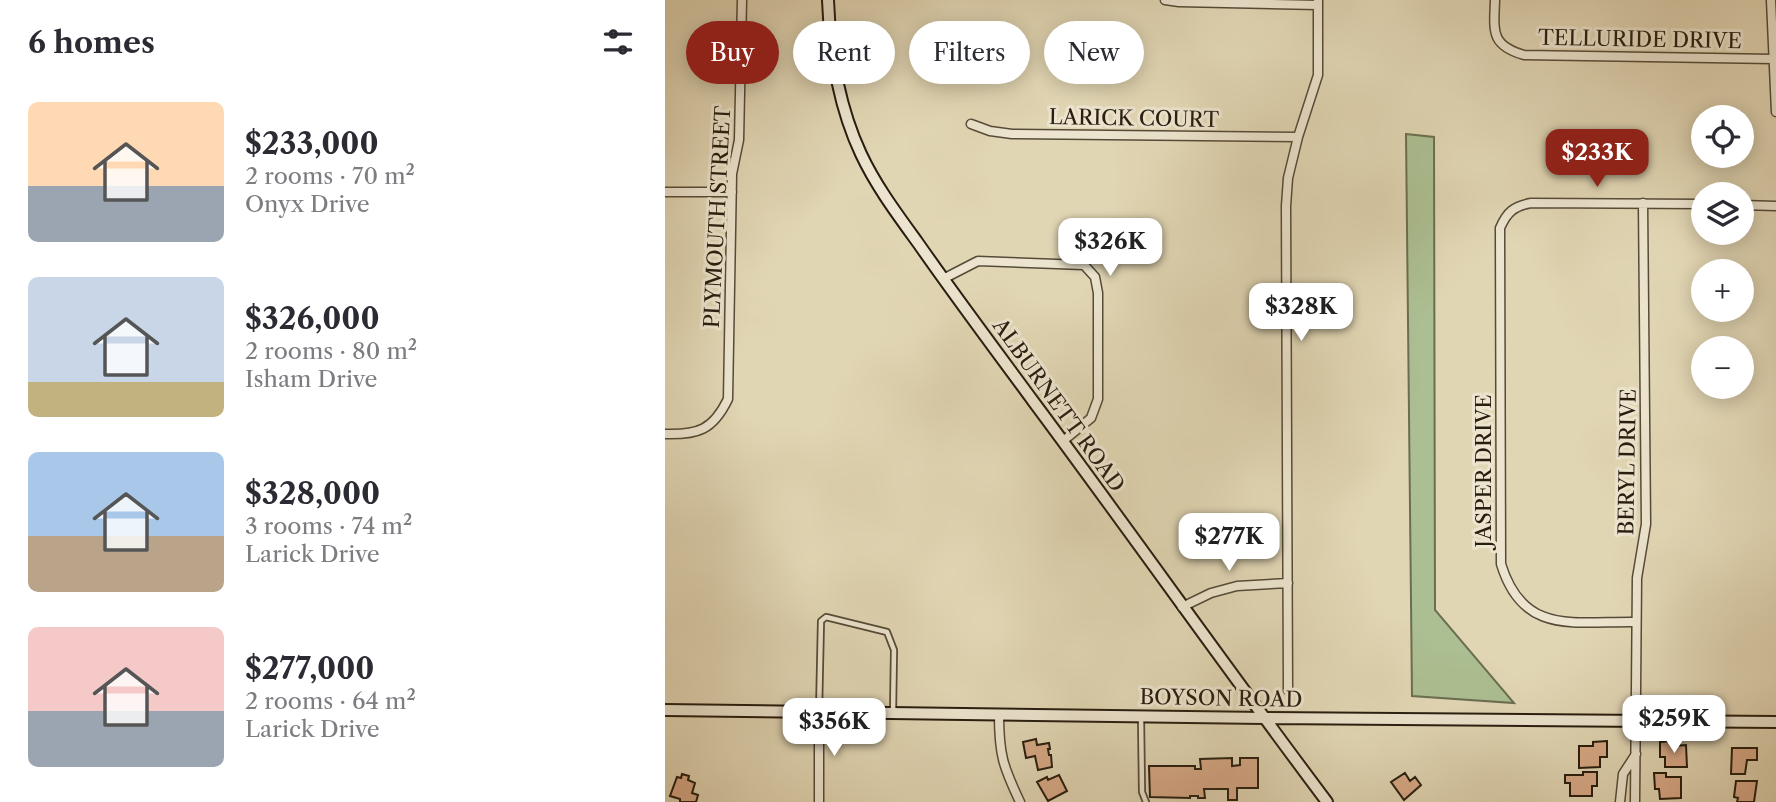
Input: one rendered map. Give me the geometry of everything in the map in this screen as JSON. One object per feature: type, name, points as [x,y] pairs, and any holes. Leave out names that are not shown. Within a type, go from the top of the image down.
[{"type":"street","name":"PLYMOUTH STREET","points":[[665,434],[695,433],[709,426],[721,414],[727,399],[731,192],[739,140],[742,0]]},
{"type":"street","name":"ALBURNETT ROAD","points":[[828,0],[839,91],[847,120],[872,178],[1182,607],[1327,802]]},
{"type":"street","points":[[1165,0],[1318,2],[1318,75],[1298,137],[1288,178],[1286,206],[1288,690]]},
{"type":"street","name":"TELLURIDE DRIVE","points":[[1495,0],[1494,25],[1497,39],[1507,50],[1524,55],[1773,59]]},
{"type":"street","points":[[1771,0],[1776,112]]},
{"type":"street","name":"LARICK COURT","points":[[971,124],[990,131],[1012,134],[1298,137]]},
{"type":"street","points":[[665,192],[731,192]]},
{"type":"street","name":"JASPER DRIVE","points":[[1636,622],[1556,621],[1533,613],[1518,600],[1508,584],[1501,564],[1500,228],[1506,216],[1516,206],[1531,202],[1643,203]]},
{"type":"street","points":[[1643,203],[1691,204]]},
{"type":"street","name":"BERYL DRIVE","points":[[1635,802],[1637,578],[1646,524],[1643,203]]},
{"type":"street","points":[[1754,205],[1776,206]]},
{"type":"street","points":[[943,279],[978,261],[1084,265],[1095,277],[1098,293],[1098,399],[1091,418],[1063,441]]},
{"type":"street","points":[[1182,607],[1211,593],[1237,586],[1287,583]]},
{"type":"street","name":"BOYSON ROAD","points":[[665,710],[1776,722]]},
{"type":"street","points":[[819,713],[819,802]]},
{"type":"street","points":[[999,714],[1002,763],[1017,801]]},
{"type":"street","points":[[1620,802],[1623,774],[1636,754]]},
{"type":"lane","points":[[819,713],[821,621],[826,617],[887,632],[894,650],[893,714]]},
{"type":"lane","points":[[1141,716],[1142,792],[1146,802]]},
{"type":"green space","points":[[1406,134],[1434,137],[1435,610],[1514,703],[1412,696]]},
{"type":"building","points":[[1036,739],[1037,745],[1049,743],[1052,767],[1038,770],[1035,756],[1026,758],[1023,742]]},
{"type":"building","points":[[1607,741],[1607,757],[1600,757],[1600,767],[1579,768],[1579,746],[1593,746],[1593,742]]},
{"type":"building","points":[[1672,741],[1672,746],[1686,745],[1687,767],[1665,767],[1665,757],[1660,757],[1660,742]]},
{"type":"building","points":[[1732,748],[1757,748],[1757,760],[1747,760],[1745,774],[1731,774]]},
{"type":"building","points":[[1232,758],[1232,766],[1240,765],[1240,758],[1258,758],[1258,788],[1237,788],[1237,800],[1228,800],[1228,789],[1204,789],[1205,798],[1150,797],[1149,766],[1195,766],[1195,769],[1201,769],[1200,759]]},
{"type":"building","points":[[1583,772],[1597,772],[1597,786],[1592,786],[1592,796],[1570,796],[1570,783],[1565,783],[1565,775],[1583,775]]},
{"type":"building","points":[[1405,773],[1410,781],[1415,777],[1421,785],[1404,800],[1391,782]]},
{"type":"building","points":[[1654,773],[1666,773],[1666,777],[1681,777],[1681,798],[1660,799],[1659,789],[1655,789]]},
{"type":"building","points":[[682,774],[689,776],[688,780],[695,783],[692,793],[698,795],[696,802],[680,802],[680,799],[670,796],[677,777],[681,778]]},
{"type":"building","points":[[1059,775],[1067,791],[1048,801],[1037,782]]},
{"type":"building","points":[[1736,781],[1757,781],[1754,802],[1737,802],[1738,798],[1734,797]]}]
